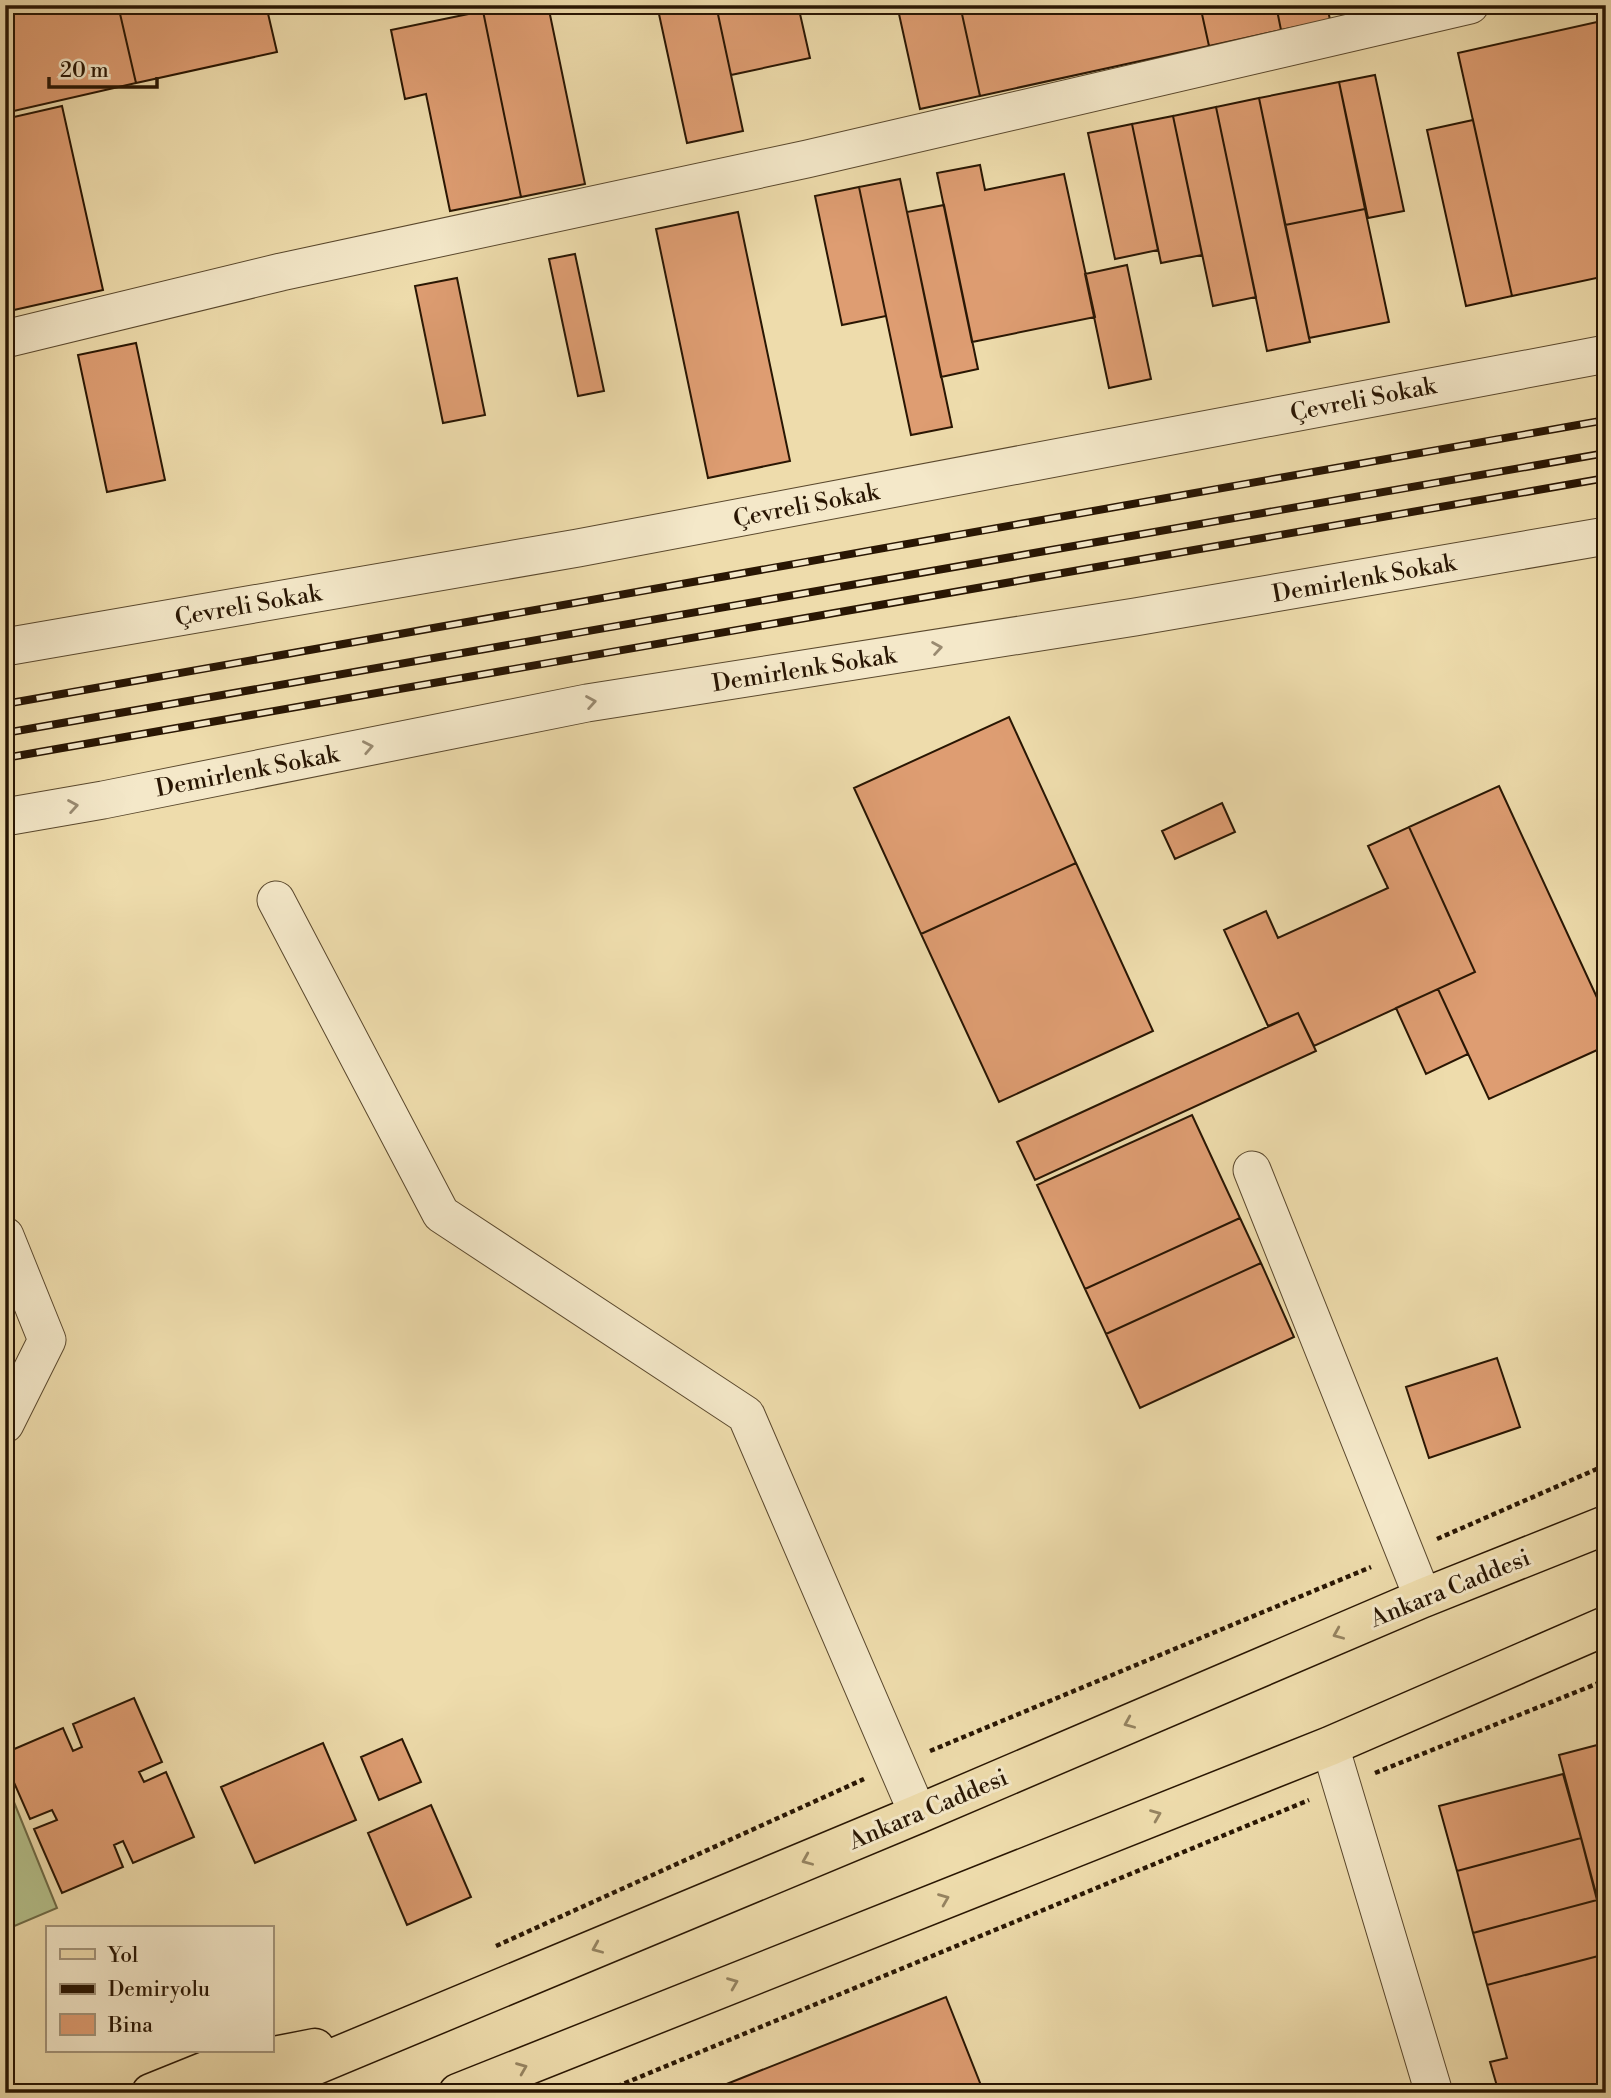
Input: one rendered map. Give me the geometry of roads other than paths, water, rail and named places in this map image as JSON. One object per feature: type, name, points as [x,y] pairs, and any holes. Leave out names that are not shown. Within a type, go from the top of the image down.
[{"type":"main road","name":"Ankara Caddesi","points":[[250,2093],[918,1814],[1423,1598],[1606,1525]]},
{"type":"main road","points":[[458,2093],[1330,1746],[1604,1632]]},
{"type":"main road","points":[[150,2093],[213,2068],[396,2032]]},
{"type":"street","points":[[5,339],[281,272],[821,156],[1470,5]]},
{"type":"street","name":"Çevreli Sokak","points":[[5,647],[578,548],[1606,354]]},
{"type":"street","name":"Demirlenk Sokak","points":[[5,817],[103,800],[587,702],[1135,617],[1606,536]]},
{"type":"street","points":[[276,900],[441,1214],[746,1415],[918,1814]]},
{"type":"street","points":[[1252,1170],[1423,1598]]},
{"type":"street","points":[[5,1236],[47,1340],[5,1424]]},
{"type":"street","points":[[1330,1746],[1434,2093]]},
{"type":"railway","points":[[5,704],[1606,420]]},
{"type":"railway","points":[[5,733],[1606,453]]},
{"type":"railway","points":[[5,758],[1606,478]]}]
